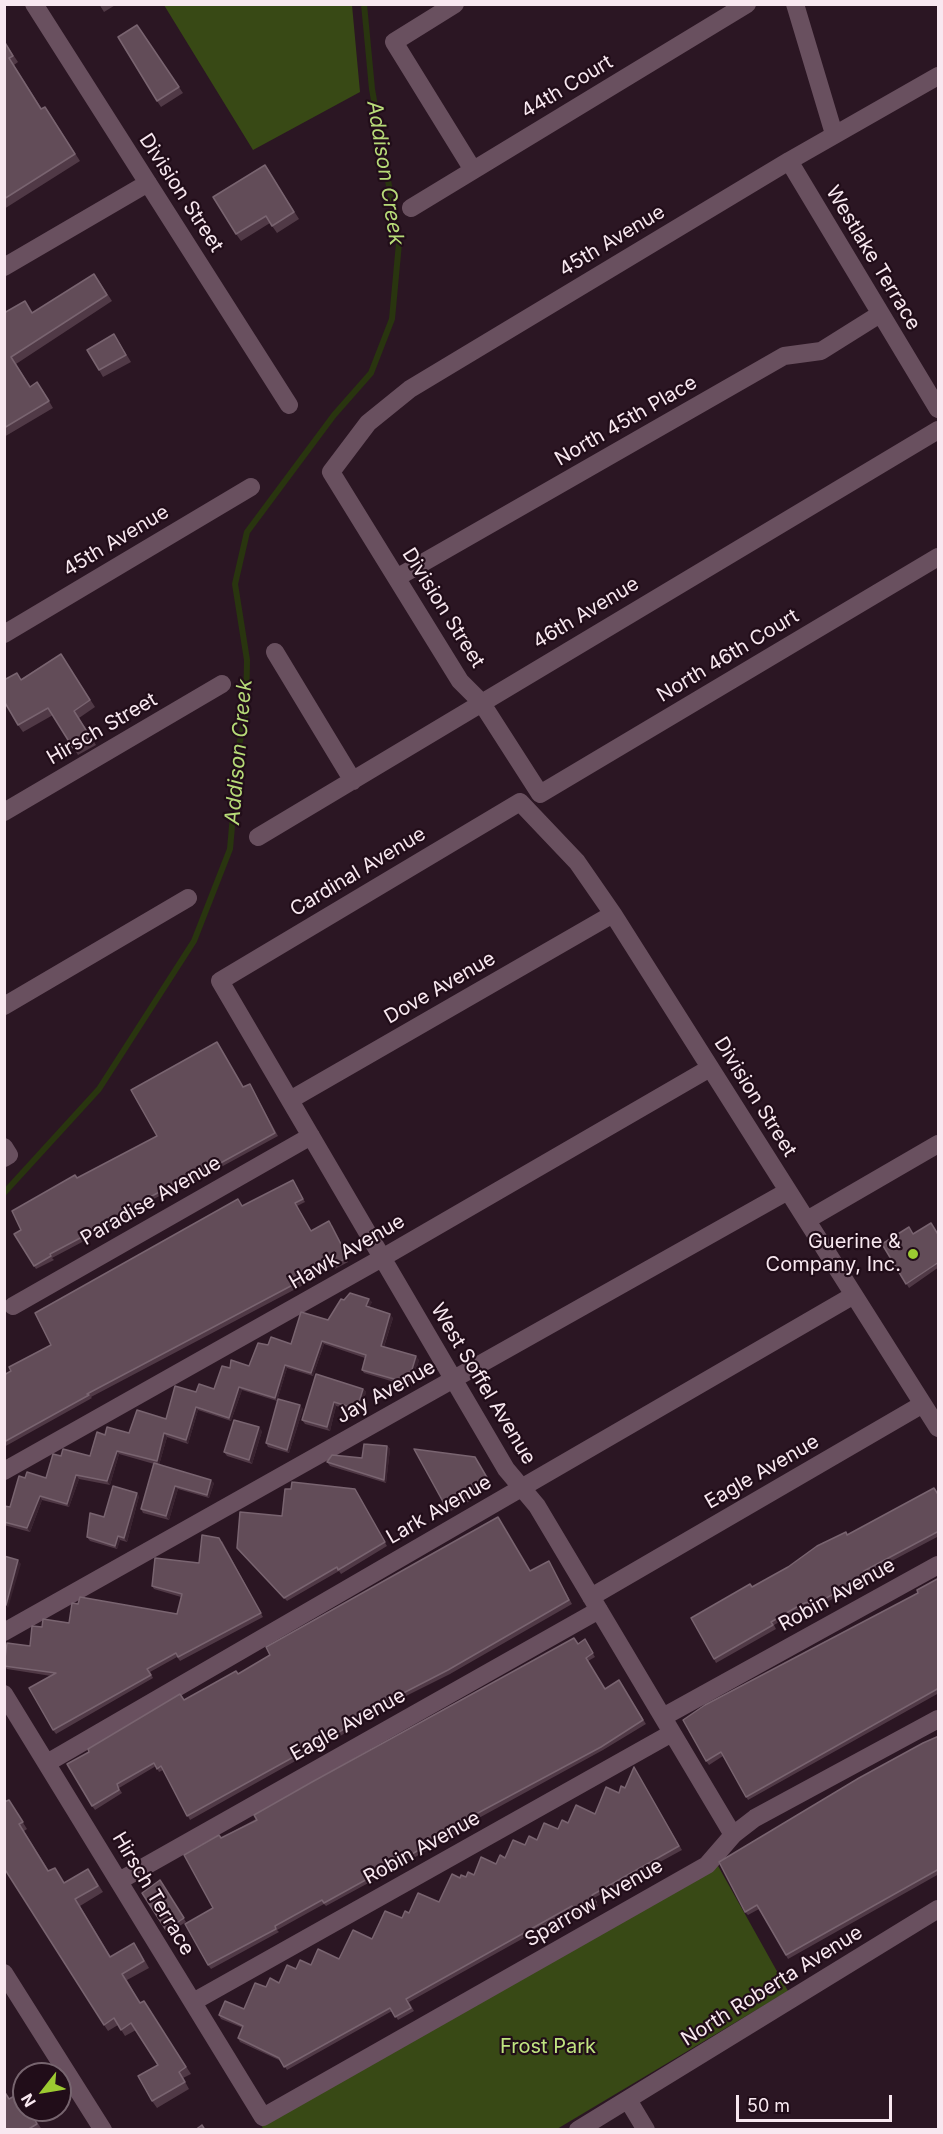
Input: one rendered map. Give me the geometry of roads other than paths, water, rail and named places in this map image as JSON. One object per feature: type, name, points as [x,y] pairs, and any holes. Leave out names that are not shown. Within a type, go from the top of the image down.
[{"type":"street","name":"Division Street","points":[[34,4],[289,405]]},
{"type":"street","points":[[455,4],[394,42],[473,170]]},
{"type":"street","name":"44th Court","points":[[411,208],[747,4]]},
{"type":"street","points":[[795,4],[834,134]]},
{"type":"street","name":"45th Avenue","points":[[331,472],[368,423],[410,389],[834,134],[939,76]]},
{"type":"street","name":"Westlake Terrace","points":[[789,161],[939,409]]},
{"type":"street","points":[[4,267],[148,183]]},
{"type":"street","name":"North 45th Place","points":[[398,577],[784,356],[821,351],[880,314]]},
{"type":"street","name":"46th Avenue","points":[[258,837],[939,430]]},
{"type":"street","name":"Division Street","points":[[331,472],[398,577],[460,681],[481,702],[540,794]]},
{"type":"street","name":"45th Avenue","points":[[4,633],[250,487]]},
{"type":"street","name":"North 46th Court","points":[[540,794],[939,557]]},
{"type":"street","points":[[275,652],[353,781]]},
{"type":"street","name":"Hirsch Street","points":[[4,812],[222,684]]},
{"type":"street","name":"Division Street","points":[[520,801],[577,862],[613,914],[939,1428]]},
{"type":"street","name":"Cardinal Avenue","points":[[220,981],[520,801]]},
{"type":"street","points":[[4,1006],[188,898]]},
{"type":"street","name":"Dove Avenue","points":[[290,1100],[613,914]]},
{"type":"street","name":"West Soffel Avenue","points":[[220,981],[506,1469],[537,1506],[733,1835]]},
{"type":"street","name":"Hawk Avenue","points":[[4,1472],[382,1258],[710,1068]]},
{"type":"street","name":"Paradise Avenue","points":[[13,1305],[311,1136]]},
{"type":"street","points":[[807,1220],[939,1144]]},
{"type":"street","name":"Jay Avenue","points":[[4,1632],[788,1191]]},
{"type":"street","name":"Lark Avenue","points":[[47,1763],[854,1295]]},
{"type":"street","name":"Eagle Avenue","points":[[119,1881],[595,1603],[923,1404]]},
{"type":"street","name":"Robin Avenue","points":[[663,1717],[939,1565]]},
{"type":"street","name":"Hirsch Terrace","points":[[4,1694],[263,2117]]},
{"type":"street","name":"Sparrow Avenue","points":[[263,2117],[707,1864],[733,1835],[755,1818],[939,1719]]},
{"type":"street","name":"Robin Avenue","points":[[193,2002],[672,1734]]},
{"type":"street","name":"North Roberta Avenue","points":[[578,2130],[939,1909]]},
{"type":"street","points":[[4,1973],[103,2130]]},
{"type":"street","points":[[628,2100],[646,2130]]},
{"type":"waterway","name":"Addison Creek","points":[[4,1193],[99,1089],[194,941],[230,849],[239,746],[246,712],[247,660],[235,584],[247,532],[334,415],[371,373],[392,319],[399,243],[372,89],[364,4]]},
{"type":"place","name":"Guerine & Company, Inc.","points":[[913,1254]]},
{"type":"park label","name":"Frost Park","points":[[548,2047]]}]
